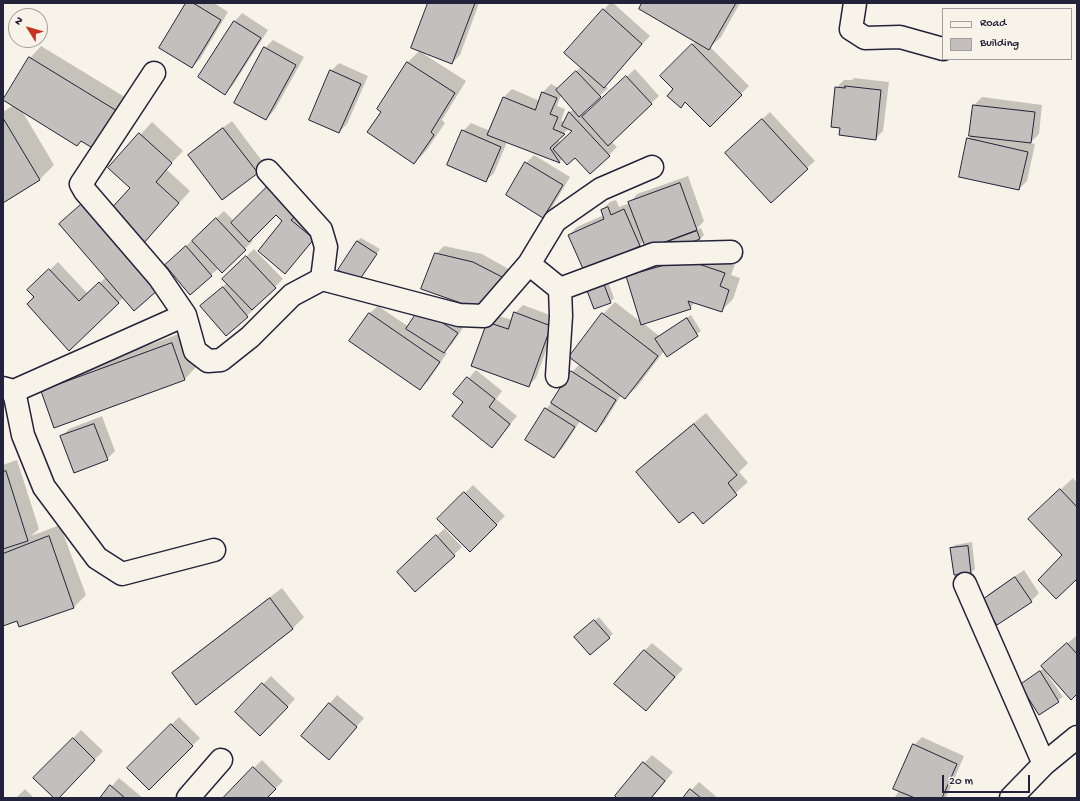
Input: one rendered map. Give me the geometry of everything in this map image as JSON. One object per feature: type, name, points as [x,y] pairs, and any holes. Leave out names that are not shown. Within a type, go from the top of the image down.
[{"type":"street","points":[[855,3],[851,29],[865,38],[900,37],[942,49]]},
{"type":"street","points":[[154,73],[81,184],[85,191],[159,277],[185,315],[194,351],[208,361],[221,360],[250,337],[292,295],[322,279],[459,315],[484,316],[529,264],[555,221],[600,189],[652,167]]},
{"type":"street","points":[[268,171],[321,230],[326,247],[322,279]]},
{"type":"street","points":[[560,289],[654,254],[731,252]]},
{"type":"street","points":[[529,264],[560,289],[561,316],[558,376]]},
{"type":"street","points":[[185,315],[9,390],[23,435],[44,487],[97,558],[122,574],[214,550]]},
{"type":"street","points":[[965,584],[1044,764]]},
{"type":"street","points":[[1011,798],[1044,764],[1077,737]]},
{"type":"street","points":[[188,798],[221,760]]},
{"type":"building","points":[[186,3],[193,3],[221,20],[192,68],[159,48]]},
{"type":"building","points":[[428,3],[475,3],[452,64],[411,48]]},
{"type":"building","points":[[642,3],[736,3],[709,50],[639,9]]},
{"type":"building","points":[[603,9],[642,44],[604,88],[564,53]]},
{"type":"building","points":[[234,21],[261,38],[225,95],[198,77]]},
{"type":"building","points":[[692,44],[742,95],[710,127],[685,102],[681,108],[667,96],[673,89],[660,76]]},
{"type":"building","points":[[264,47],[296,65],[266,120],[234,103]]},
{"type":"building","points":[[29,57],[122,114],[99,152],[81,141],[77,146],[3,100]]},
{"type":"building","points":[[407,62],[455,93],[431,132],[434,135],[414,164],[367,132],[381,112],[377,109]]},
{"type":"building","points":[[330,70],[361,84],[339,133],[309,120]]},
{"type":"building","points":[[576,71],[601,97],[579,117],[556,90]]},
{"type":"building","points":[[626,76],[652,104],[608,146],[582,117]]},
{"type":"building","points":[[845,86],[881,90],[876,140],[839,135],[840,128],[831,127],[835,87],[845,88]]},
{"type":"building","points":[[542,92],[557,98],[550,114],[558,117],[553,129],[565,134],[550,148],[560,163],[487,135],[503,97],[535,110]]},
{"type":"building","points":[[973,105],[1035,112],[1031,143],[969,136]]},
{"type":"building","points":[[569,112],[610,156],[590,174],[575,158],[567,165],[553,149],[572,131],[562,126]]},
{"type":"building","points":[[3,118],[40,180],[3,203]]},
{"type":"building","points":[[762,119],[808,169],[771,203],[725,153]]},
{"type":"building","points":[[223,128],[258,173],[222,200],[188,155]]},
{"type":"building","points":[[462,130],[501,147],[486,182],[447,165]]},
{"type":"building","points":[[139,133],[172,163],[156,182],[179,203],[143,244],[108,212],[130,188],[108,168]]},
{"type":"building","points":[[967,138],[1028,152],[1019,190],[959,177]]},
{"type":"building","points":[[525,162],[563,185],[543,218],[506,195]]},
{"type":"building","points":[[271,183],[296,216],[291,220],[314,239],[285,274],[258,251],[282,221],[276,215],[249,242],[231,223]]},
{"type":"building","points":[[680,183],[697,230],[646,249],[628,202]]},
{"type":"building","points":[[84,202],[159,289],[134,311],[59,224]]},
{"type":"building","points":[[608,207],[611,215],[624,209],[640,246],[584,271],[568,235],[604,219],[601,210]]},
{"type":"building","points":[[216,218],[246,250],[222,273],[192,241]]},
{"type":"building","points":[[697,231],[700,239],[666,252],[662,244]]},
{"type":"building","points":[[357,241],[377,254],[358,282],[338,270]]},
{"type":"building","points":[[186,246],[212,276],[190,295],[165,265]]},
{"type":"building","points":[[435,253],[473,262],[506,279],[478,309],[421,289]]},
{"type":"building","points":[[246,256],[276,288],[252,310],[222,279]]},
{"type":"building","points":[[684,259],[725,273],[720,286],[729,290],[722,312],[688,301],[691,309],[641,325],[626,276],[675,262],[682,264]]},
{"type":"building","points":[[49,269],[79,301],[99,282],[119,303],[69,351],[27,304],[34,297],[27,290]]},
{"type":"building","points":[[603,282],[611,303],[594,309],[586,288]]},
{"type":"building","points":[[223,287],[248,317],[226,336],[200,306]]},
{"type":"building","points":[[420,308],[458,333],[444,353],[406,329]]},
{"type":"building","points":[[514,312],[551,326],[529,387],[471,366],[487,322],[508,329]]},
{"type":"building","points":[[369,313],[440,362],[420,390],[349,341]]},
{"type":"building","points":[[602,313],[658,356],[625,399],[569,357]]},
{"type":"building","points":[[687,318],[698,336],[667,357],[655,339]]},
{"type":"building","points":[[172,343],[185,380],[54,428],[41,391]]},
{"type":"building","points":[[571,371],[616,400],[596,432],[551,403]]},
{"type":"building","points":[[467,377],[495,399],[489,407],[510,424],[492,448],[452,416],[463,402],[453,394]]},
{"type":"building","points":[[545,408],[575,427],[554,458],[525,440]]},
{"type":"building","points":[[94,424],[108,460],[74,473],[60,436]]},
{"type":"building","points":[[694,424],[737,475],[728,483],[737,495],[703,524],[693,512],[679,523],[636,472]]},
{"type":"building","points":[[6,471],[28,541],[3,549],[3,472]]},
{"type":"building","points":[[1060,489],[1077,507],[1077,579],[1056,599],[1038,580],[1062,555],[1028,519]]},
{"type":"building","points":[[464,492],[497,525],[470,552],[437,519]]},
{"type":"building","points":[[436,535],[455,556],[415,592],[397,572]]},
{"type":"building","points":[[49,536],[74,608],[19,627],[17,621],[3,626],[3,554]]},
{"type":"building","points":[[968,546],[971,574],[954,575],[950,548]]},
{"type":"building","points":[[1015,577],[1032,602],[997,625],[981,601]]},
{"type":"building","points":[[270,598],[293,629],[196,705],[172,673]]},
{"type":"building","points":[[594,620],[610,638],[590,655],[574,637]]},
{"type":"building","points":[[1067,643],[1077,654],[1077,694],[1071,700],[1041,666]]},
{"type":"building","points":[[644,650],[675,677],[646,711],[614,684]]},
{"type":"building","points":[[1040,671],[1059,702],[1039,715],[1020,685]]},
{"type":"building","points":[[262,683],[288,707],[260,736],[235,712]]},
{"type":"building","points":[[329,703],[357,727],[329,760],[301,736]]},
{"type":"building","points":[[171,724],[193,746],[149,790],[127,768]]},
{"type":"building","points":[[73,738],[95,760],[59,798],[54,798],[33,778]]},
{"type":"building","points":[[913,744],[957,764],[942,798],[915,798],[893,789]]},
{"type":"building","points":[[643,762],[665,781],[651,798],[617,798],[615,796]]},
{"type":"building","points":[[253,767],[276,789],[267,798],[223,798]]},
{"type":"building","points":[[110,785],[125,798],[100,798]]},
{"type":"building","points":[[690,789],[701,798],[683,798]]}]
